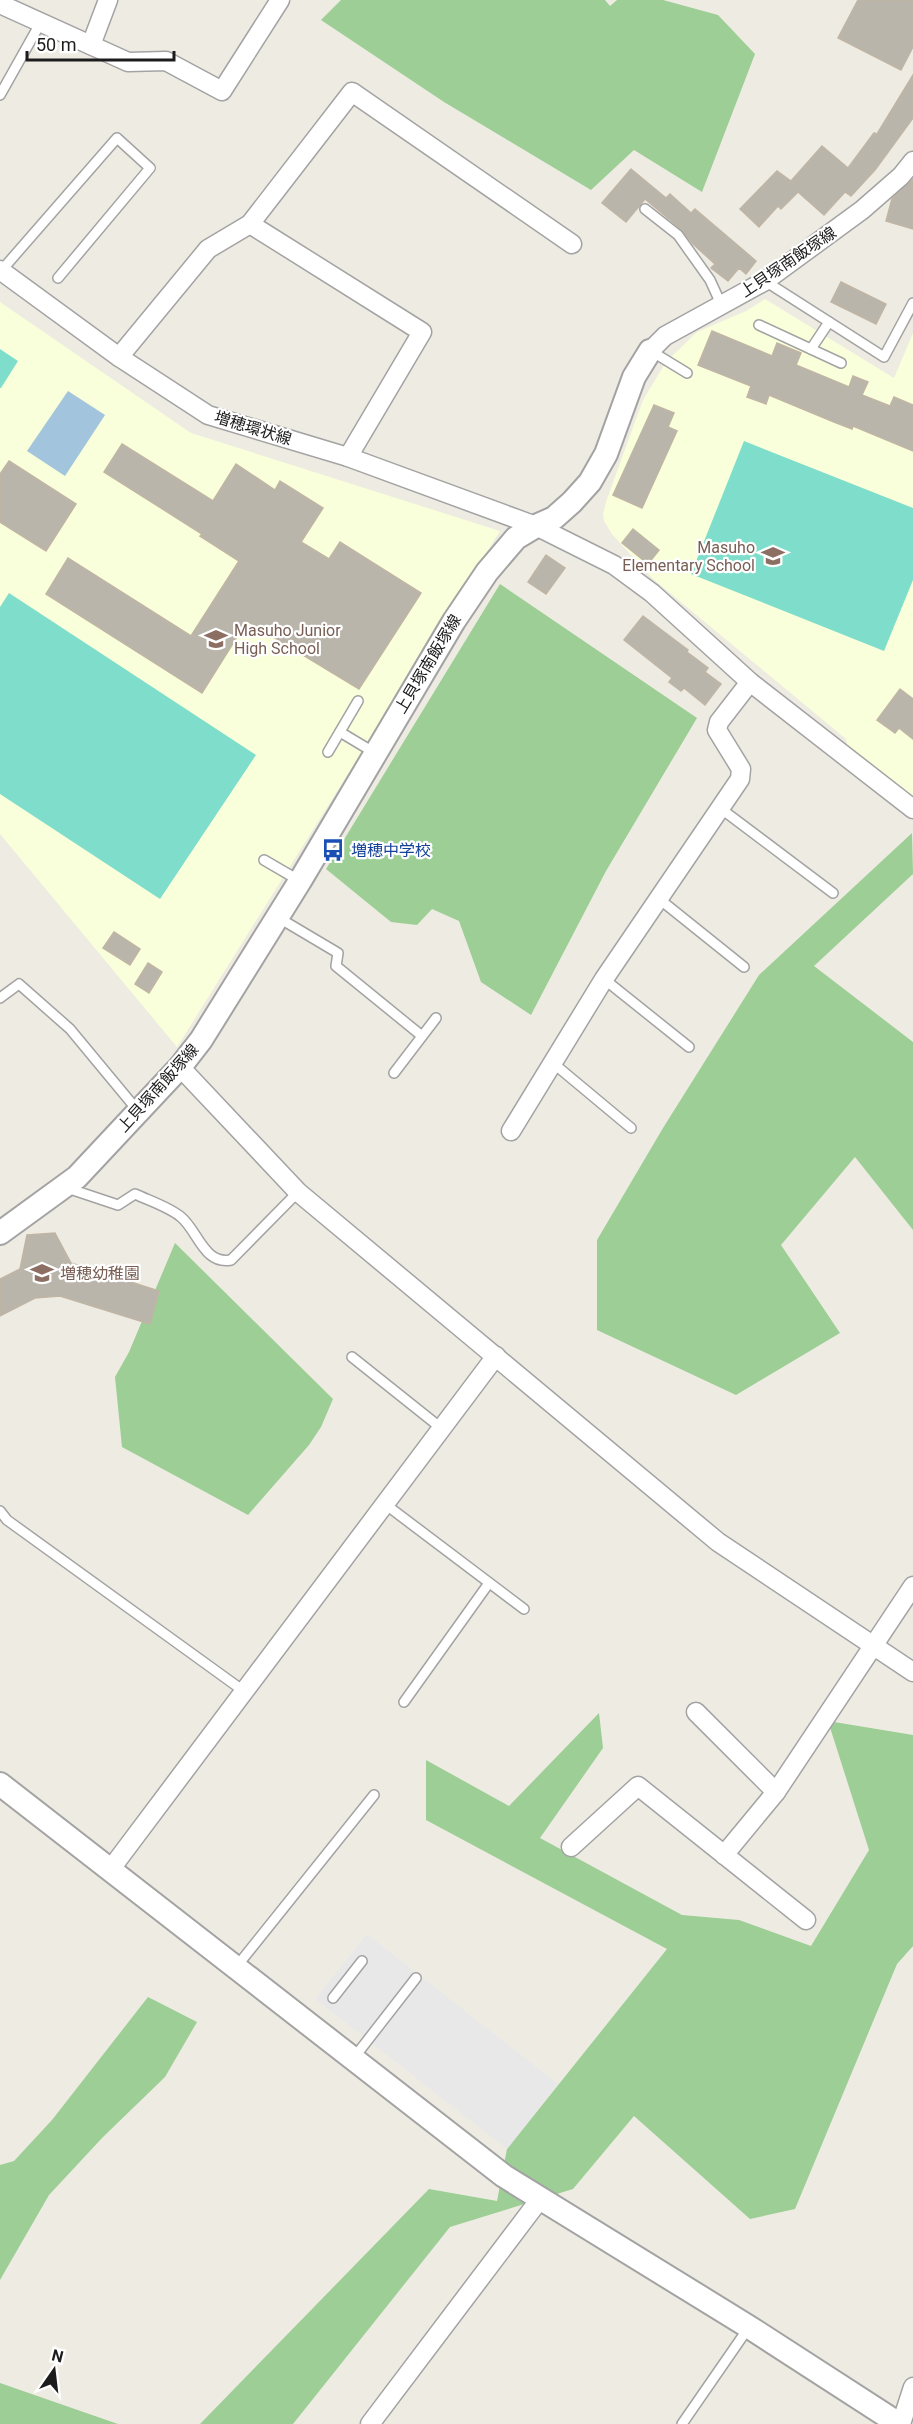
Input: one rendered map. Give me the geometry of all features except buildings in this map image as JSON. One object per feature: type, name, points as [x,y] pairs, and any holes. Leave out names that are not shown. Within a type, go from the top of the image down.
[{"type":"street","points":[[91,45],[108,0]]},
{"type":"street","points":[[0,4],[128,62],[166,61],[222,91],[272,3]]},
{"type":"street","points":[[119,357],[207,249],[250,224],[352,92],[572,244]]},
{"type":"street","name":"上貝塚南飯塚線","points":[[0,1233],[76,1178],[180,1067],[201,1040],[300,881],[454,621],[487,572],[516,538],[554,518],[590,482],[606,454],[634,377],[650,351],[665,336],[765,281],[862,210],[901,176],[913,161]]},
{"type":"street","points":[[250,224],[422,332],[348,457]]},
{"type":"street","name":"増穂環状線","points":[[0,270],[119,357],[208,415],[348,457],[536,526],[614,565],[651,593],[750,682],[913,809]]},
{"type":"street","points":[[511,1131],[604,980],[740,779],[741,769],[717,730],[719,722],[750,682]]},
{"type":"street","points":[[180,1067],[298,1192],[718,1542],[913,1672]]},
{"type":"street","points":[[110,1870],[496,1356]]},
{"type":"street","points":[[724,1855],[776,1792],[913,1586]]},
{"type":"street","points":[[696,1712],[776,1792]]},
{"type":"street","points":[[0,1784],[504,2176],[749,2327],[900,2424],[913,2387]]},
{"type":"street","points":[[571,1847],[638,1786],[806,1920]]},
{"type":"street","points":[[370,2424],[540,2199]]},
{"type":"lane","points":[[0,95],[41,22]]},
{"type":"lane","points":[[0,270],[117,138],[150,168],[58,278]]},
{"type":"lane","points":[[645,209],[678,235],[710,280],[721,304]]},
{"type":"lane","points":[[765,281],[884,357],[913,303]]},
{"type":"lane","points":[[811,349],[829,322]]},
{"type":"lane","points":[[759,325],[841,363]]},
{"type":"lane","points":[[650,351],[687,373]]},
{"type":"lane","points":[[328,752],[358,700]]},
{"type":"lane","points":[[340,732],[375,753]]},
{"type":"lane","points":[[720,808],[833,893]]},
{"type":"lane","points":[[264,860],[300,881]]},
{"type":"lane","points":[[658,898],[744,967]]},
{"type":"lane","points":[[277,916],[338,953],[336,966],[422,1036]]},
{"type":"lane","points":[[604,980],[689,1047]]},
{"type":"lane","points":[[0,998],[19,984],[70,1029],[138,1112]]},
{"type":"lane","points":[[394,1073],[436,1018]]},
{"type":"lane","points":[[553,1063],[631,1128]]},
{"type":"lane","points":[[64,1187],[118,1205],[135,1194],[181,1217],[213,1258],[224,1261],[231,1260],[298,1192]]},
{"type":"lane","points":[[352,1357],[441,1428]]},
{"type":"lane","points":[[385,1504],[524,1609]]},
{"type":"lane","points":[[0,1511],[7,1520],[245,1692]]},
{"type":"lane","points":[[404,1702],[489,1583]]},
{"type":"lane","points":[[236,1967],[374,1795]]},
{"type":"lane","points":[[333,1998],[362,1961]]},
{"type":"lane","points":[[352,2059],[416,1978]]},
{"type":"lane","points":[[682,2424],[749,2327]]},
{"type":"shaded area","name":"Masuho Elementary School","points":[[765,299],[894,378],[913,333],[913,796],[847,745],[846,739],[653,579],[612,534],[604,521],[603,514],[607,499],[643,400],[666,362],[697,332],[746,311]]},
{"type":"shaded area","name":"Masuho Junior High School","points":[[0,302],[191,433],[500,531],[177,1047],[0,834]]},
{"type":"shaded area","points":[[0,349],[18,361],[1,388],[0,388]]},
{"type":"shaded area","points":[[68,391],[105,415],[65,476],[27,451]]},
{"type":"shaded area","points":[[744,441],[913,508],[913,580],[884,651],[691,574]]},
{"type":"shaded area","points":[[9,593],[256,755],[160,899],[0,794],[0,607]]},
{"type":"shaded area","points":[[367,1934],[558,2084],[507,2149],[315,1999]]},
{"type":"green space","points":[[341,0],[605,0],[610,6],[617,0],[663,0],[718,15],[755,54],[702,192],[634,150],[591,190],[444,102],[321,20]]},
{"type":"green space","points":[[500,584],[697,718],[606,871],[531,1015],[481,982],[459,921],[432,909],[417,925],[391,922],[326,869]]},
{"type":"green space","points":[[912,833],[913,874],[814,966],[913,1042],[913,1230],[855,1157],[781,1245],[840,1333],[736,1395],[597,1330],[597,1240],[663,1128],[759,975]]},
{"type":"green space","points":[[175,1243],[333,1399],[321,1427],[309,1445],[248,1515],[122,1447],[115,1377],[129,1352]]},
{"type":"green space","points":[[599,1713],[603,1748],[540,1838],[682,1915],[739,1920],[811,1946],[869,1850],[828,1721],[913,1735],[913,1946],[897,1964],[795,2209],[750,2219],[634,2116],[573,2189],[450,2227],[293,2424],[200,2424],[429,2189],[497,2201],[507,2149],[667,1949],[426,1820],[426,1760],[509,1806]]},
{"type":"green space","points":[[148,1997],[197,2022],[165,2077],[103,2137],[49,2195],[0,2280],[0,2165],[14,2161],[52,2120]]},
{"type":"green space","points":[[0,2383],[118,2424],[0,2424]]},
{"type":"place","name":"Masuho Elementary School","points":[[773,556]]},
{"type":"place","name":"Masuho Junior High School","points":[[216,639]]},
{"type":"place","name":"増穂中学校","points":[[333,850]]},
{"type":"place","name":"増穂幼稚園","points":[[42,1273]]}]
